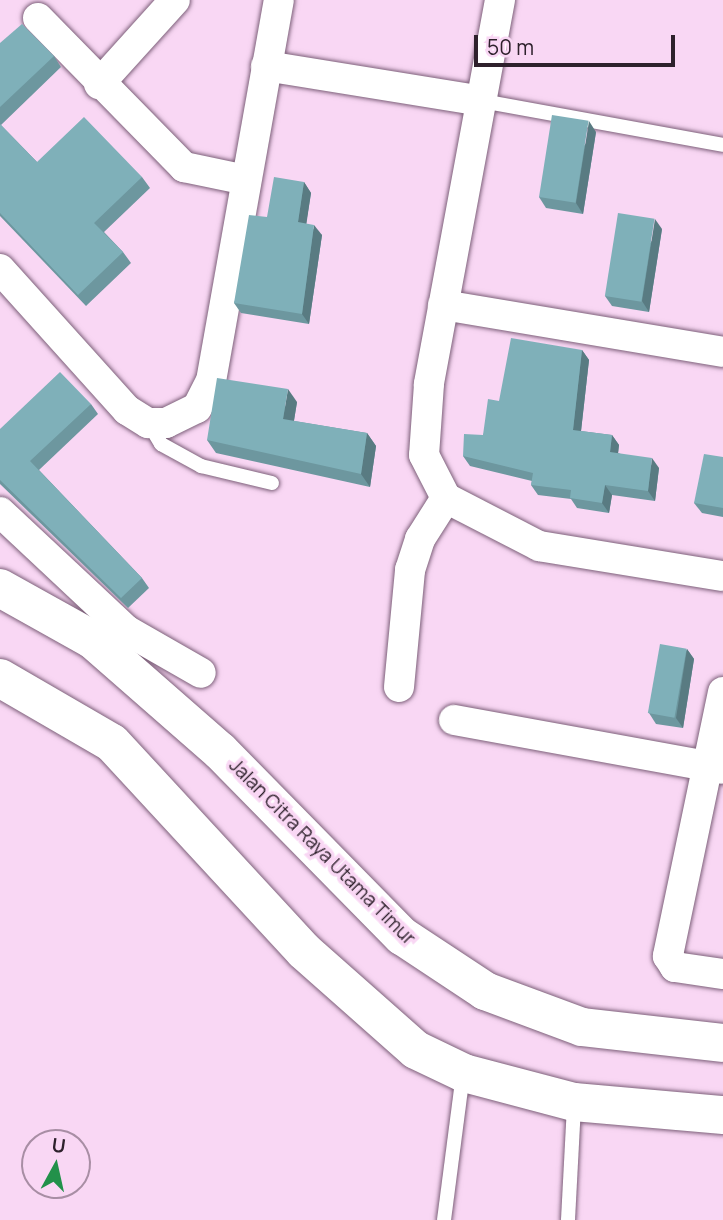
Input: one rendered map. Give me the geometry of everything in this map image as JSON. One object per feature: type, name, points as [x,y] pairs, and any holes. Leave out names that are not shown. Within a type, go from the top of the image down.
[{"type":"main road","name":"Jalan Citra Raya Utama Timur","points":[[0,588],[93,640],[220,751],[402,936],[485,991],[582,1027],[723,1043]]},
{"type":"main road","points":[[0,678],[112,743],[358,1004],[416,1050],[464,1073],[574,1102],[723,1115]]},
{"type":"street","points":[[99,84],[175,0]]},
{"type":"street","points":[[0,269],[127,410],[148,423],[183,419],[211,381],[279,0]]},
{"type":"street","points":[[500,0],[423,421],[424,455],[446,498],[538,546],[723,576]]},
{"type":"street","points":[[38,18],[99,84],[184,167],[246,180]]},
{"type":"street","points":[[267,66],[482,101]]},
{"type":"street","points":[[443,305],[723,352]]},
{"type":"street","points":[[399,687],[410,570],[420,539],[446,498]]},
{"type":"street","points":[[0,512],[126,630],[201,673]]},
{"type":"street","points":[[723,692],[714,768],[668,956],[675,967],[723,974]]},
{"type":"street","points":[[454,720],[714,768]]},
{"type":"lane","points":[[482,101],[723,145]]},
{"type":"lane","points":[[148,423],[161,444],[201,466],[272,483]]},
{"type":"lane","points":[[444,1220],[464,1073]]},
{"type":"lane","points":[[568,1220],[574,1102]]},
{"type":"building","points":[[22,24],[54,56],[0,107],[0,43]]},
{"type":"building","points":[[552,115],[589,121],[576,203],[539,197]]},
{"type":"building","points":[[84,117],[142,177],[94,223],[123,252],[78,295],[0,213],[0,124],[37,162]]},
{"type":"building","points":[[274,177],[304,182],[298,222],[314,225],[302,314],[234,303],[249,215],[267,217]]},
{"type":"building","points":[[618,213],[655,219],[641,302],[605,296]]},
{"type":"building","points":[[511,338],[582,350],[573,430],[612,435],[610,452],[652,458],[648,491],[605,485],[602,503],[570,498],[571,490],[531,485],[533,473],[463,456],[464,434],[483,435],[488,399],[499,401]]},
{"type":"building","points":[[60,372],[91,404],[30,461],[142,578],[121,598],[0,480],[0,429]]},
{"type":"building","points":[[217,378],[288,389],[283,419],[367,433],[361,474],[207,440]]},
{"type":"building","points":[[704,454],[723,457],[723,508],[694,503]]},
{"type":"building","points":[[660,644],[687,649],[674,718],[648,713]]}]
